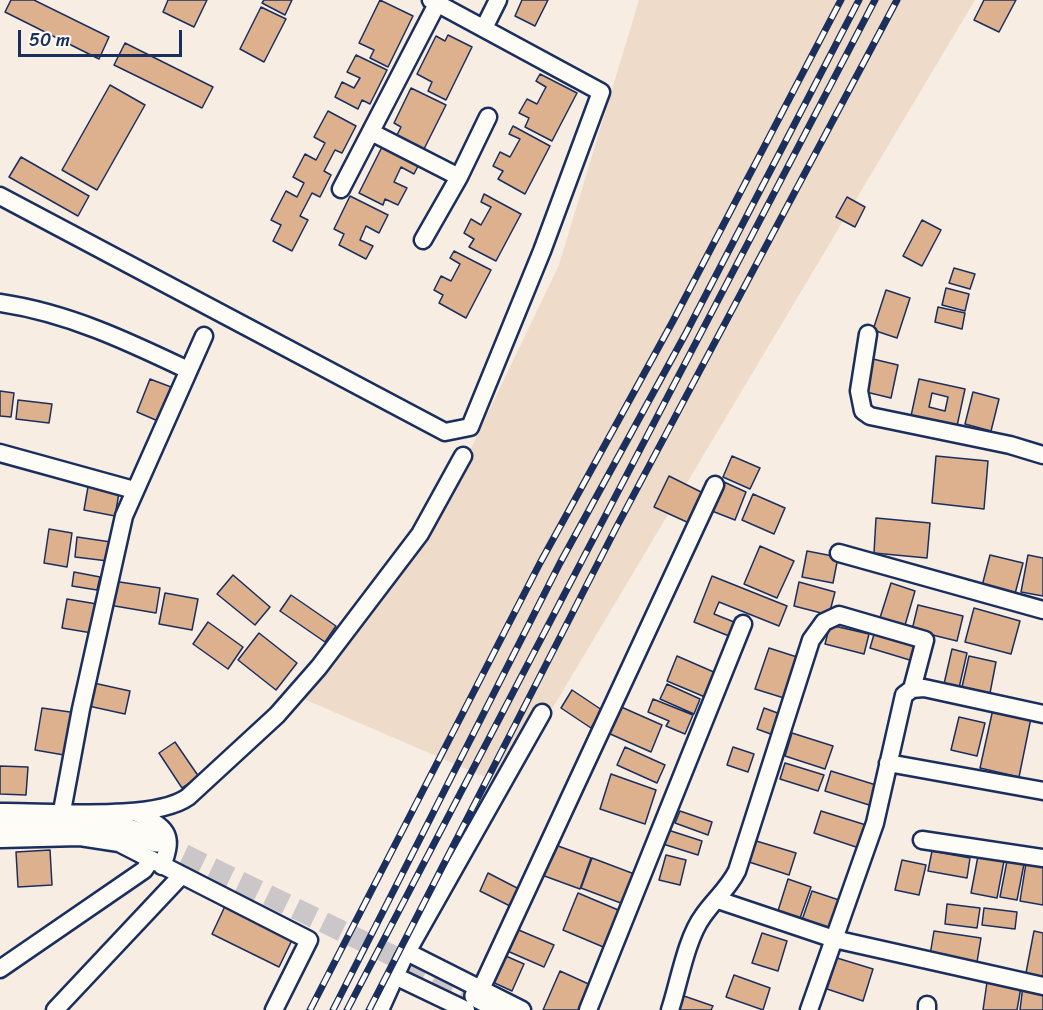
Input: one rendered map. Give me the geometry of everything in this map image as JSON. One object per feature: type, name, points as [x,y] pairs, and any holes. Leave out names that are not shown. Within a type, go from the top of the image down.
[{"type":"street","points":[[484,28],[498,0]]},
{"type":"street","points":[[0,196],[445,432],[470,427],[542,251],[600,92],[436,1],[341,189]]},
{"type":"street","points":[[423,240],[459,177],[488,117]]},
{"type":"street","points":[[370,132],[459,177]]},
{"type":"street","points":[[0,303],[31,308],[89,325],[188,370]]},
{"type":"street","points":[[868,334],[859,391],[863,411],[870,416],[1010,445],[1043,455]]},
{"type":"street","points":[[62,812],[81,709],[118,539],[134,490],[204,336]]},
{"type":"street","points":[[0,453],[134,490]]},
{"type":"street","points":[[0,812],[137,813],[178,804],[277,715],[319,667],[414,542],[463,456]]},
{"type":"street","points":[[474,998],[715,485]]},
{"type":"street","points":[[839,554],[1043,610]]},
{"type":"street","points":[[670,1010],[695,931],[703,916],[718,900],[737,871],[812,640],[824,622],[838,615],[925,640],[912,689]]},
{"type":"street","points":[[588,1010],[743,624]]},
{"type":"street","points":[[809,1010],[875,823],[904,695],[912,689],[924,688],[1043,714]]},
{"type":"street","points":[[380,1010],[407,952],[542,712]]},
{"type":"street","points":[[888,763],[1043,791]]},
{"type":"street","points":[[0,969],[144,870],[170,839],[157,824],[137,813]]},
{"type":"street","points":[[0,825],[103,823],[117,825],[181,876],[309,940],[274,1010]]},
{"type":"street","points":[[0,839],[97,838],[156,856]]},
{"type":"street","points":[[922,840],[1043,858]]},
{"type":"street","points":[[56,1010],[181,876]]},
{"type":"street","points":[[718,900],[834,939],[1043,986]]},
{"type":"street","points":[[407,952],[474,998],[503,1010]]},
{"type":"street","points":[[396,976],[522,1010]]},
{"type":"shaded area","points":[[639,0],[975,0],[506,786],[299,697],[428,538],[559,265]]},
{"type":"building","points":[[11,0],[34,0],[109,37],[99,59],[5,12]]},
{"type":"building","points":[[168,0],[207,0],[194,27],[163,12]]},
{"type":"building","points":[[264,0],[292,0],[285,15],[262,3]]},
{"type":"building","points":[[380,0],[413,16],[388,67],[370,58],[374,50],[359,43]]},
{"type":"building","points":[[522,0],[548,0],[535,26],[515,16]]},
{"type":"building","points":[[984,0],[1016,0],[999,32],[974,20]]},
{"type":"building","points":[[261,7],[286,19],[264,62],[240,49]]},
{"type":"building","points":[[448,35],[472,47],[446,100],[428,91],[432,82],[417,74],[436,36],[445,41]]},
{"type":"building","points":[[125,43],[213,87],[202,108],[114,65]]},
{"type":"building","points":[[356,55],[387,70],[370,104],[362,100],[358,109],[335,97],[342,82],[354,88],[360,78],[347,72]]},
{"type":"building","points":[[540,74],[577,93],[552,141],[525,127],[529,118],[519,113],[527,99],[537,104],[546,87],[536,81]]},
{"type":"building","points":[[110,85],[145,105],[97,190],[62,170]]},
{"type":"building","points":[[411,88],[446,105],[423,151],[396,137],[401,127],[394,123]]},
{"type":"building","points":[[328,111],[356,126],[342,153],[335,150],[324,171],[331,175],[320,197],[312,193],[300,216],[308,220],[292,251],[273,241],[281,225],[271,220],[286,191],[297,197],[304,183],[293,177],[305,154],[316,160],[325,143],[314,137]]},
{"type":"building","points":[[513,126],[550,146],[525,194],[498,179],[503,171],[493,166],[500,152],[510,157],[520,139],[509,134]]},
{"type":"building","points":[[382,147],[421,160],[414,174],[401,167],[394,182],[407,188],[398,205],[385,199],[383,205],[359,193]]},
{"type":"building","points":[[21,157],[89,196],[78,216],[9,177]]},
{"type":"building","points":[[484,194],[521,214],[496,261],[469,247],[474,239],[464,233],[471,219],[481,225],[491,207],[481,202]]},
{"type":"building","points":[[350,196],[388,215],[379,233],[366,226],[360,240],[373,246],[366,259],[339,245],[344,234],[334,229]]},
{"type":"building","points":[[847,197],[865,207],[855,227],[836,217]]},
{"type":"building","points":[[922,220],[941,230],[922,266],[903,256]]},
{"type":"building","points":[[454,251],[491,270],[466,318],[439,303],[443,295],[434,290],[441,276],[451,281],[460,264],[450,258]]},
{"type":"building","points":[[954,268],[975,274],[970,289],[949,283]]},
{"type":"building","points":[[946,288],[969,294],[965,311],[942,305]]},
{"type":"building","points":[[886,290],[910,298],[897,338],[873,330]]},
{"type":"building","points":[[938,307],[965,313],[962,329],[935,322]]},
{"type":"building","points":[[873,359],[898,365],[891,398],[866,392]]},
{"type":"building","points":[[150,379],[171,387],[158,421],[137,412]]},
{"type":"building","points":[[919,379],[965,389],[957,426],[911,416]],"holes":[[[932,393],[948,397],[945,411],[929,407]]]},
{"type":"building","points":[[0,391],[14,393],[11,417],[0,416]]},
{"type":"building","points":[[973,392],[999,399],[991,431],[965,424]]},
{"type":"building","points":[[18,400],[52,404],[49,423],[16,419]]},
{"type":"building","points":[[732,456],[760,468],[750,489],[723,477]]},
{"type":"building","points":[[936,456],[988,461],[984,509],[932,503]]},
{"type":"building","points":[[669,476],[703,493],[689,523],[654,507]]},
{"type":"building","points":[[89,481],[120,487],[115,516],[84,510]]},
{"type":"building","points":[[724,482],[746,492],[735,520],[712,511]]},
{"type":"building","points":[[753,494],[785,508],[774,534],[742,520]]},
{"type":"building","points":[[876,518],[930,523],[927,558],[874,553]]},
{"type":"building","points":[[49,529],[72,533],[67,567],[44,563]]},
{"type":"building","points":[[77,537],[111,542],[108,561],[75,557]]},
{"type":"building","points":[[760,546],[794,561],[777,598],[744,584]]},
{"type":"building","points":[[807,551],[838,557],[833,583],[802,577]]},
{"type":"building","points":[[990,555],[1023,563],[1015,594],[982,586]]},
{"type":"building","points":[[1028,555],[1043,558],[1043,596],[1021,592]]},
{"type":"building","points":[[74,572],[100,577],[97,590],[72,586]]},
{"type":"building","points":[[233,575],[270,607],[255,625],[217,594]]},
{"type":"building","points":[[712,576],[787,606],[779,626],[719,602],[714,614],[739,624],[734,638],[694,622]]},
{"type":"building","points":[[113,581],[160,588],[156,613],[109,605]]},
{"type":"building","points":[[799,582],[835,592],[829,615],[794,606]]},
{"type":"building","points":[[891,583],[915,591],[903,632],[878,624]]},
{"type":"building","points":[[165,593],[198,599],[192,630],[159,624]]},
{"type":"building","points":[[291,595],[336,626],[325,642],[280,611]]},
{"type":"building","points":[[67,599],[97,604],[92,633],[62,628]]},
{"type":"building","points":[[918,605],[963,616],[957,641],[912,630]]},
{"type":"building","points":[[974,608],[1020,621],[1011,654],[965,642]]},
{"type":"building","points":[[208,622],[243,647],[228,669],[193,644]]},
{"type":"building","points":[[830,625],[869,634],[864,654],[825,644]]},
{"type":"building","points":[[875,631],[918,643],[913,661],[870,648]]},
{"type":"building","points":[[259,633],[297,663],[276,690],[238,660]]},
{"type":"building","points":[[769,648],[797,657],[784,698],[755,689]]},
{"type":"building","points":[[952,649],[967,653],[959,688],[944,684]]},
{"type":"building","points":[[677,656],[716,673],[705,697],[667,681]]},
{"type":"building","points":[[969,656],[996,662],[990,693],[962,687]]},
{"type":"building","points":[[89,682],[130,691],[125,714],[84,705]]},
{"type":"building","points":[[667,684],[700,699],[694,714],[660,699]]},
{"type":"building","points":[[572,690],[602,710],[591,728],[561,708]]},
{"type":"building","points":[[653,699],[693,715],[685,734],[666,726],[669,721],[648,712]]},
{"type":"building","points":[[619,706],[662,725],[651,752],[608,733]]},
{"type":"building","points":[[42,708],[77,713],[70,756],[35,750]]},
{"type":"building","points":[[764,708],[783,715],[776,736],[757,729]]},
{"type":"building","points":[[993,709],[1031,718],[1019,777],[980,768]]},
{"type":"building","points":[[959,717],[985,723],[977,756],[951,750]]},
{"type":"building","points":[[792,733],[833,746],[825,769],[785,756]]},
{"type":"building","points":[[175,742],[199,777],[182,788],[159,753]]},
{"type":"building","points":[[625,747],[665,765],[657,783],[617,765]]},
{"type":"building","points":[[733,747],[754,754],[748,772],[727,765]]},
{"type":"building","points":[[785,763],[824,775],[818,791],[780,779]]},
{"type":"building","points":[[0,766],[28,767],[26,795],[0,794]]},
{"type":"building","points":[[831,771],[876,785],[869,805],[825,791]]},
{"type":"building","points":[[611,774],[656,790],[645,824],[600,809]]},
{"type":"building","points":[[680,811],[712,822],[708,835],[675,823]]},
{"type":"building","points":[[821,811],[866,825],[859,848],[814,833]]},
{"type":"building","points":[[668,830],[702,841],[698,855],[663,844]]},
{"type":"building","points":[[753,840],[796,853],[789,875],[746,861]]},
{"type":"building","points":[[550,843],[591,858],[580,889],[539,874]]},
{"type":"building","points":[[50,850],[52,885],[18,887],[16,852]]},
{"type":"building","points":[[932,851],[970,858],[967,878],[928,871]]},
{"type":"building","points":[[666,855],[686,860],[680,885],[659,880]]},
{"type":"building","points":[[978,856],[1004,861],[997,898],[971,893]]},
{"type":"building","points":[[592,858],[637,875],[626,905],[581,888]]},
{"type":"building","points":[[902,860],[926,865],[919,895],[895,890]]},
{"type":"building","points":[[1007,861],[1024,864],[1017,900],[1000,897]]},
{"type":"building","points":[[1026,863],[1043,866],[1043,905],[1020,901]]},
{"type":"building","points":[[488,873],[521,890],[512,907],[480,891]]},
{"type":"building","points":[[788,879],[811,887],[799,921],[777,914]]},
{"type":"building","points":[[812,891],[839,900],[829,932],[801,923]]},
{"type":"building","points":[[578,893],[623,912],[608,949],[563,930]]},
{"type":"building","points":[[226,904],[294,936],[279,967],[212,934]]},
{"type":"building","points":[[947,904],[980,908],[977,928],[945,924]]},
{"type":"building","points":[[984,908],[1017,912],[1015,929],[982,925]]},
{"type":"building","points":[[514,928],[554,945],[544,967],[505,950]]},
{"type":"building","points":[[934,931],[981,938],[977,962],[930,955]]},
{"type":"building","points":[[1034,931],[1043,933],[1043,981],[1025,978]]},
{"type":"building","points":[[762,933],[787,941],[778,971],[752,963]]},
{"type":"building","points":[[499,953],[524,964],[512,991],[488,980]]},
{"type":"building","points":[[837,958],[873,969],[863,1001],[827,989]]},
{"type":"building","points":[[560,971],[593,986],[583,1010],[543,1010]]},
{"type":"building","points":[[734,975],[770,988],[763,1010],[726,997]]},
{"type":"building","points":[[987,982],[1021,987],[1017,1010],[983,1010]]},
{"type":"building","points":[[1023,985],[1043,988],[1043,1010],[1020,1010]]},
{"type":"building","points":[[684,996],[713,1006],[711,1010],[679,1010]]},
{"type":"tunnel","points":[[156,841],[476,996]]},
{"type":"railway","points":[[310,1010],[540,563],[673,321],[841,0]]},
{"type":"railway","points":[[333,1010],[560,563],[686,333],[859,0]]},
{"type":"railway","points":[[347,1010],[875,0]]},
{"type":"railway","points":[[369,1010],[616,528],[897,0]]}]
